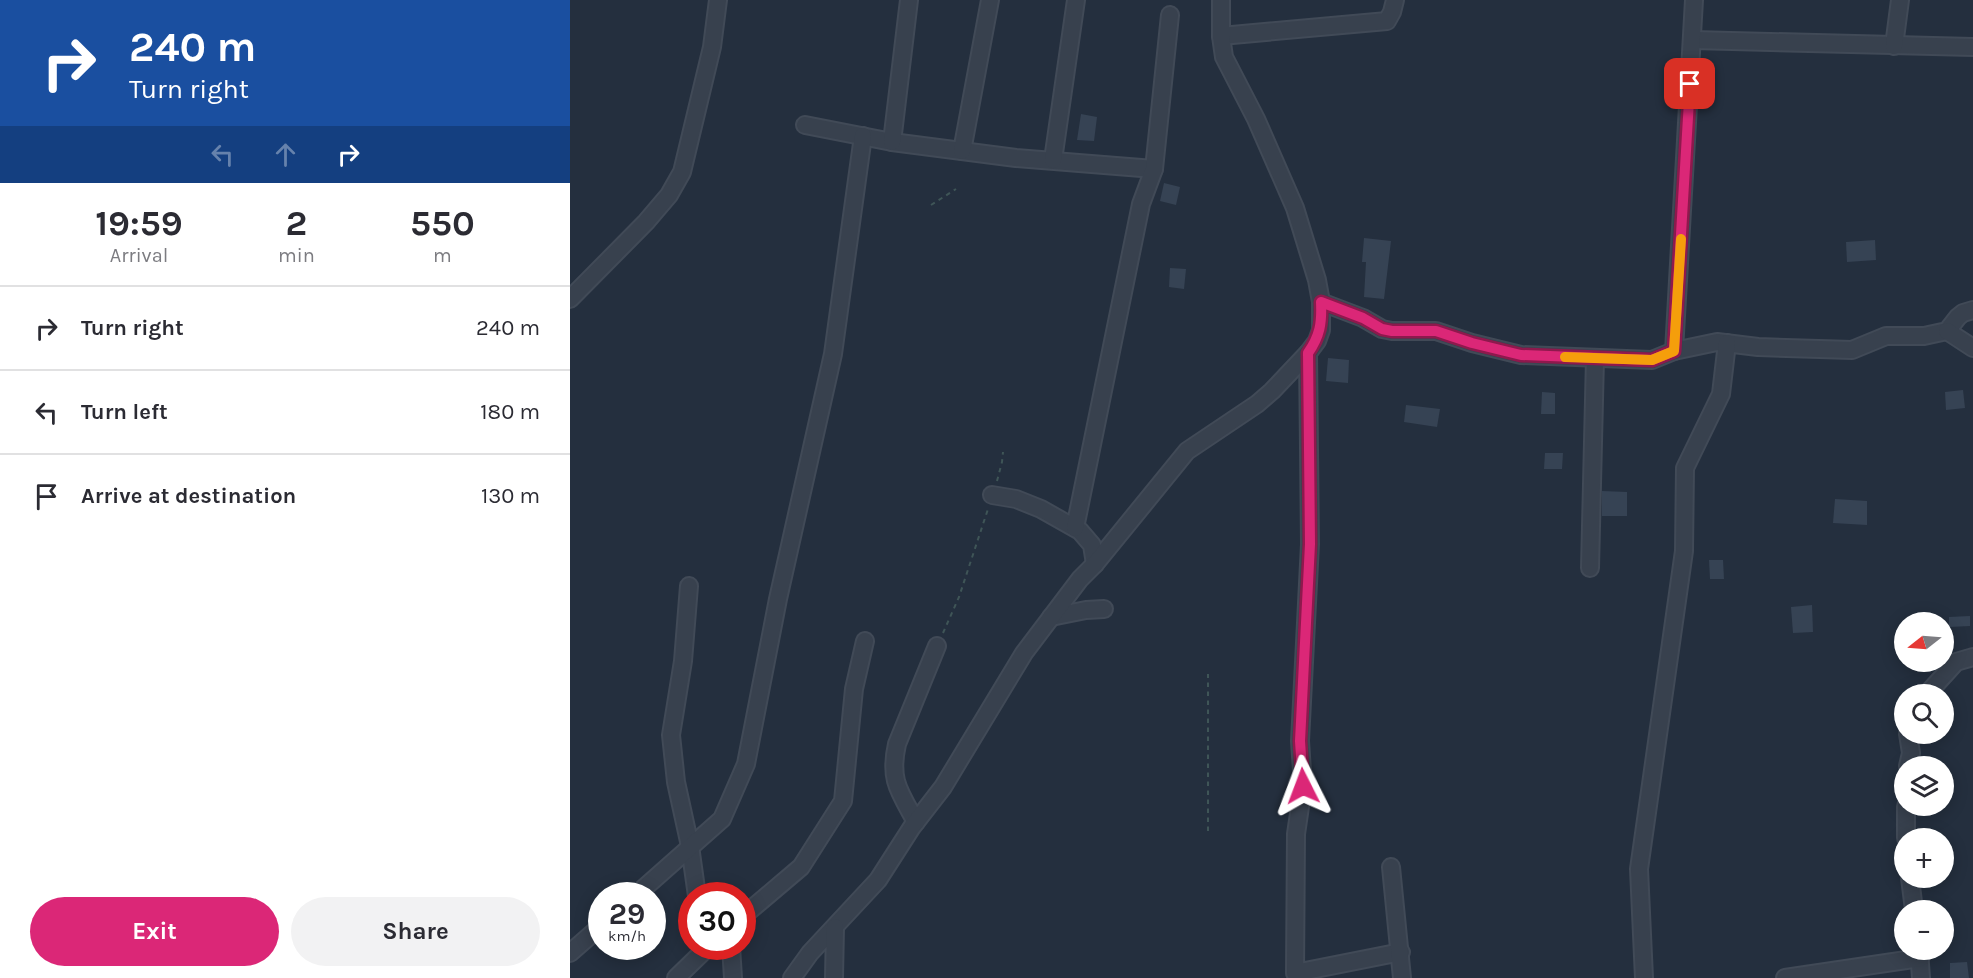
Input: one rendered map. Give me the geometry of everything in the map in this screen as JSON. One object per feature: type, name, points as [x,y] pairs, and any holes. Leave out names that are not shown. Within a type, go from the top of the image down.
[{"type":"street","points":[[570,299],[646,222],[669,195],[682,172],[712,47],[718,0]]},
{"type":"street","points":[[892,142],[909,0]]},
{"type":"street","points":[[963,151],[990,0]]},
{"type":"street","points":[[1053,160],[1076,0]]},
{"type":"street","points":[[792,978],[810,952],[878,880],[916,822],[943,787],[1024,653],[1080,579],[1095,564],[1187,451],[1257,404],[1317,341],[1321,330],[1321,302],[1309,246],[1256,119],[1224,57],[1221,36],[1221,0]]},
{"type":"street","points":[[1221,36],[1387,21],[1395,0]]},
{"type":"street","points":[[1674,351],[1694,0]]},
{"type":"street","points":[[1894,46],[1900,0]]},
{"type":"street","points":[[1075,528],[1141,204],[1154,169],[1170,15]]},
{"type":"street","points":[[1693,40],[1973,47]]},
{"type":"street","points":[[806,125],[892,142],[963,151],[1154,169]]},
{"type":"street","points":[[650,882],[722,819],[746,764],[778,599],[833,354],[862,136]]},
{"type":"street","points":[[1321,302],[1363,318],[1382,329],[1436,331],[1521,355],[1652,360],[1674,351],[1708,343],[1846,351],[1886,336],[1924,336],[1947,330],[1963,313],[1973,310]]},
{"type":"street","points":[[1947,330],[1973,348]]},
{"type":"street","points":[[1644,978],[1639,869],[1684,552],[1685,468],[1721,394],[1727,344]]},
{"type":"street","points":[[1308,353],[1310,544],[1300,741],[1303,786],[1296,834],[1295,973],[1401,952]]},
{"type":"street","points":[[1590,568],[1594,358]]},
{"type":"street","points":[[992,495],[1016,499],[1041,508],[1080,531],[1092,545],[1095,564]]},
{"type":"street","points":[[689,586],[683,661],[671,735],[676,782],[695,882]]},
{"type":"street","points":[[1051,617],[1104,609]]},
{"type":"street","points":[[756,905],[801,867],[843,801],[854,689],[865,641]]},
{"type":"street","points":[[916,822],[896,786],[893,761],[897,744],[937,646]]},
{"type":"street","points":[[1936,684],[1956,662],[1973,657]]},
{"type":"street","points":[[1391,867],[1402,978]]},
{"type":"street","points":[[834,978],[835,927]]},
{"type":"street","points":[[570,953],[588,937]]},
{"type":"street","points":[[1785,978],[1894,958]]},
{"type":"street","points":[[676,978],[695,960]]},
{"type":"street","points":[[732,960],[733,978]]},
{"type":"street","points":[[1920,960],[1921,978]]},
{"type":"path","points":[[931,205],[956,189]]},
{"type":"path","points":[[937,646],[959,597],[992,495],[1003,452]]},
{"type":"path","points":[[1208,674],[1208,831]]},
{"type":"building","points":[[1081,114],[1097,117],[1094,141],[1077,140]]},
{"type":"building","points":[[1164,183],[1180,187],[1176,205],[1160,201]]},
{"type":"building","points":[[1364,238],[1391,241],[1384,299],[1364,297],[1366,262],[1362,262]]},
{"type":"building","points":[[1875,240],[1876,260],[1847,262],[1846,242]]},
{"type":"building","points":[[1170,268],[1186,269],[1184,289],[1169,287]]},
{"type":"building","points":[[1328,358],[1349,360],[1348,383],[1326,381]]},
{"type":"building","points":[[1963,390],[1965,408],[1946,410],[1945,392]]},
{"type":"building","points":[[1542,392],[1555,393],[1555,414],[1541,414]]},
{"type":"building","points":[[1406,405],[1440,409],[1437,427],[1404,422]]},
{"type":"building","points":[[1545,453],[1563,453],[1562,469],[1544,469]]},
{"type":"building","points":[[1602,491],[1627,492],[1627,516],[1602,516]]},
{"type":"building","points":[[1835,499],[1867,501],[1867,525],[1833,523]]},
{"type":"building","points":[[1709,560],[1723,560],[1724,579],[1710,579]]},
{"type":"building","points":[[1812,605],[1813,632],[1793,633],[1791,607]]},
{"type":"building","points":[[1970,616],[1970,626],[1954,627],[1954,617]]},
{"type":"building","points":[[1967,962],[1969,978],[1950,978],[1950,963]]},
{"type":"slow traffic","points":[[1565,357],[1652,360],[1674,351],[1681,239]]},
{"type":"route","points":[[1303,786],[1300,741],[1310,544],[1308,353],[1317,341],[1321,330],[1321,302],[1363,318],[1382,329],[1436,331],[1500,351],[1521,355],[1652,360],[1674,351],[1690,84]]}]
